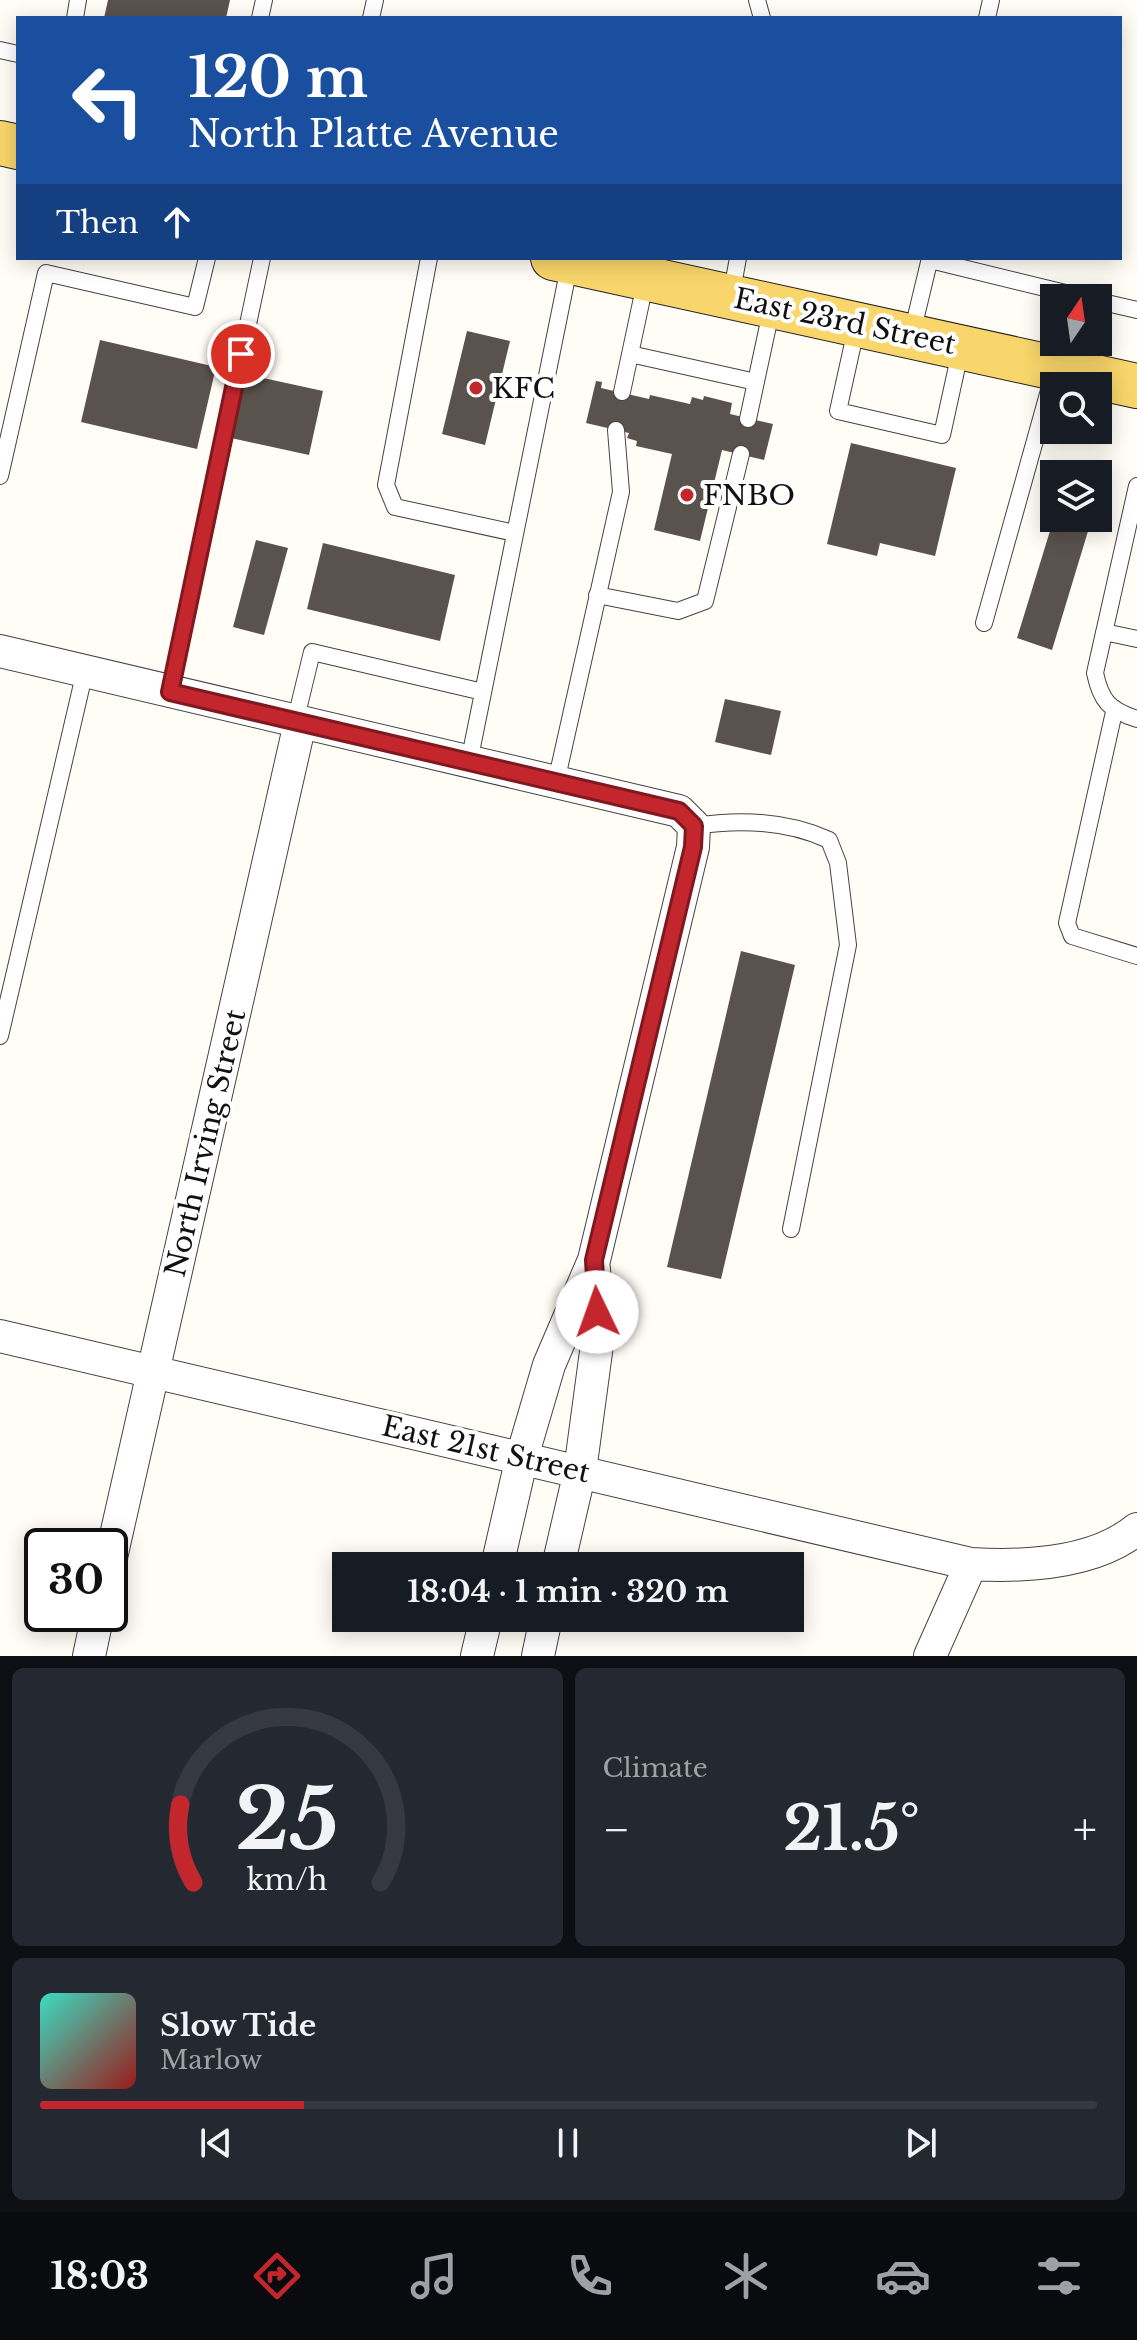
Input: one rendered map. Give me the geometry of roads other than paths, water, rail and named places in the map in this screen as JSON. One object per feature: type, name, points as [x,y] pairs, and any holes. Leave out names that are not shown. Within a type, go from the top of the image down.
[{"type":"main road","name":"East 23rd Street","points":[[562,260],[647,278],[747,286],[857,323],[1137,386]]},
{"type":"street","points":[[0,651],[679,811],[694,826],[693,847],[594,1260],[549,1365],[522,1457],[500,1552]]},
{"type":"street","name":"North Irving Street","points":[[118,1528],[298,723]]},
{"type":"street","points":[[561,1552],[580,1471],[598,1337],[594,1260]]},
{"type":"street","name":"East 21st Street","points":[[0,1336],[971,1564],[1022,1567],[1080,1556],[1137,1529]]},
{"type":"street","points":[[930,1656],[971,1564]]},
{"type":"street","points":[[89,1656],[94,1632]]},
{"type":"street","points":[[477,1656],[483,1632]]},
{"type":"street","points":[[538,1656],[543,1632]]},
{"type":"lane","points":[[0,476],[46,273],[195,307],[207,260]]},
{"type":"lane","points":[[170,692],[262,260]]},
{"type":"lane","points":[[429,260],[386,485],[395,507],[515,533]]},
{"type":"lane","points":[[469,762],[515,533],[562,260]]},
{"type":"lane","points":[[912,335],[930,260]]},
{"type":"lane","points":[[934,260],[1040,286]]},
{"type":"lane","points":[[622,392],[647,278]]},
{"type":"lane","points":[[747,286],[756,382],[748,419]]},
{"type":"lane","points":[[1112,304],[1137,310]]},
{"type":"lane","points":[[857,323],[838,411],[942,435],[962,346]]},
{"type":"lane","points":[[630,354],[756,382]]},
{"type":"lane","points":[[984,623],[1055,368]]},
{"type":"lane","points":[[556,782],[621,492],[616,430]]},
{"type":"lane","points":[[597,595],[678,611],[705,601],[741,454]]},
{"type":"lane","points":[[1137,486],[1095,673],[1100,698],[1114,712],[1137,719]]},
{"type":"lane","points":[[1104,632],[1137,639]]},
{"type":"lane","points":[[298,723],[312,652],[483,692]]},
{"type":"lane","points":[[0,1036],[85,671]]},
{"type":"lane","points":[[1114,712],[1067,923],[1072,936],[1137,956]]},
{"type":"lane","points":[[694,826],[739,819],[810,832],[829,840],[838,863],[848,945],[791,1229]]},
{"type":"place","name":"KFC","points":[[476,388]]},
{"type":"place","name":"FNBO","points":[[687,495]]}]
